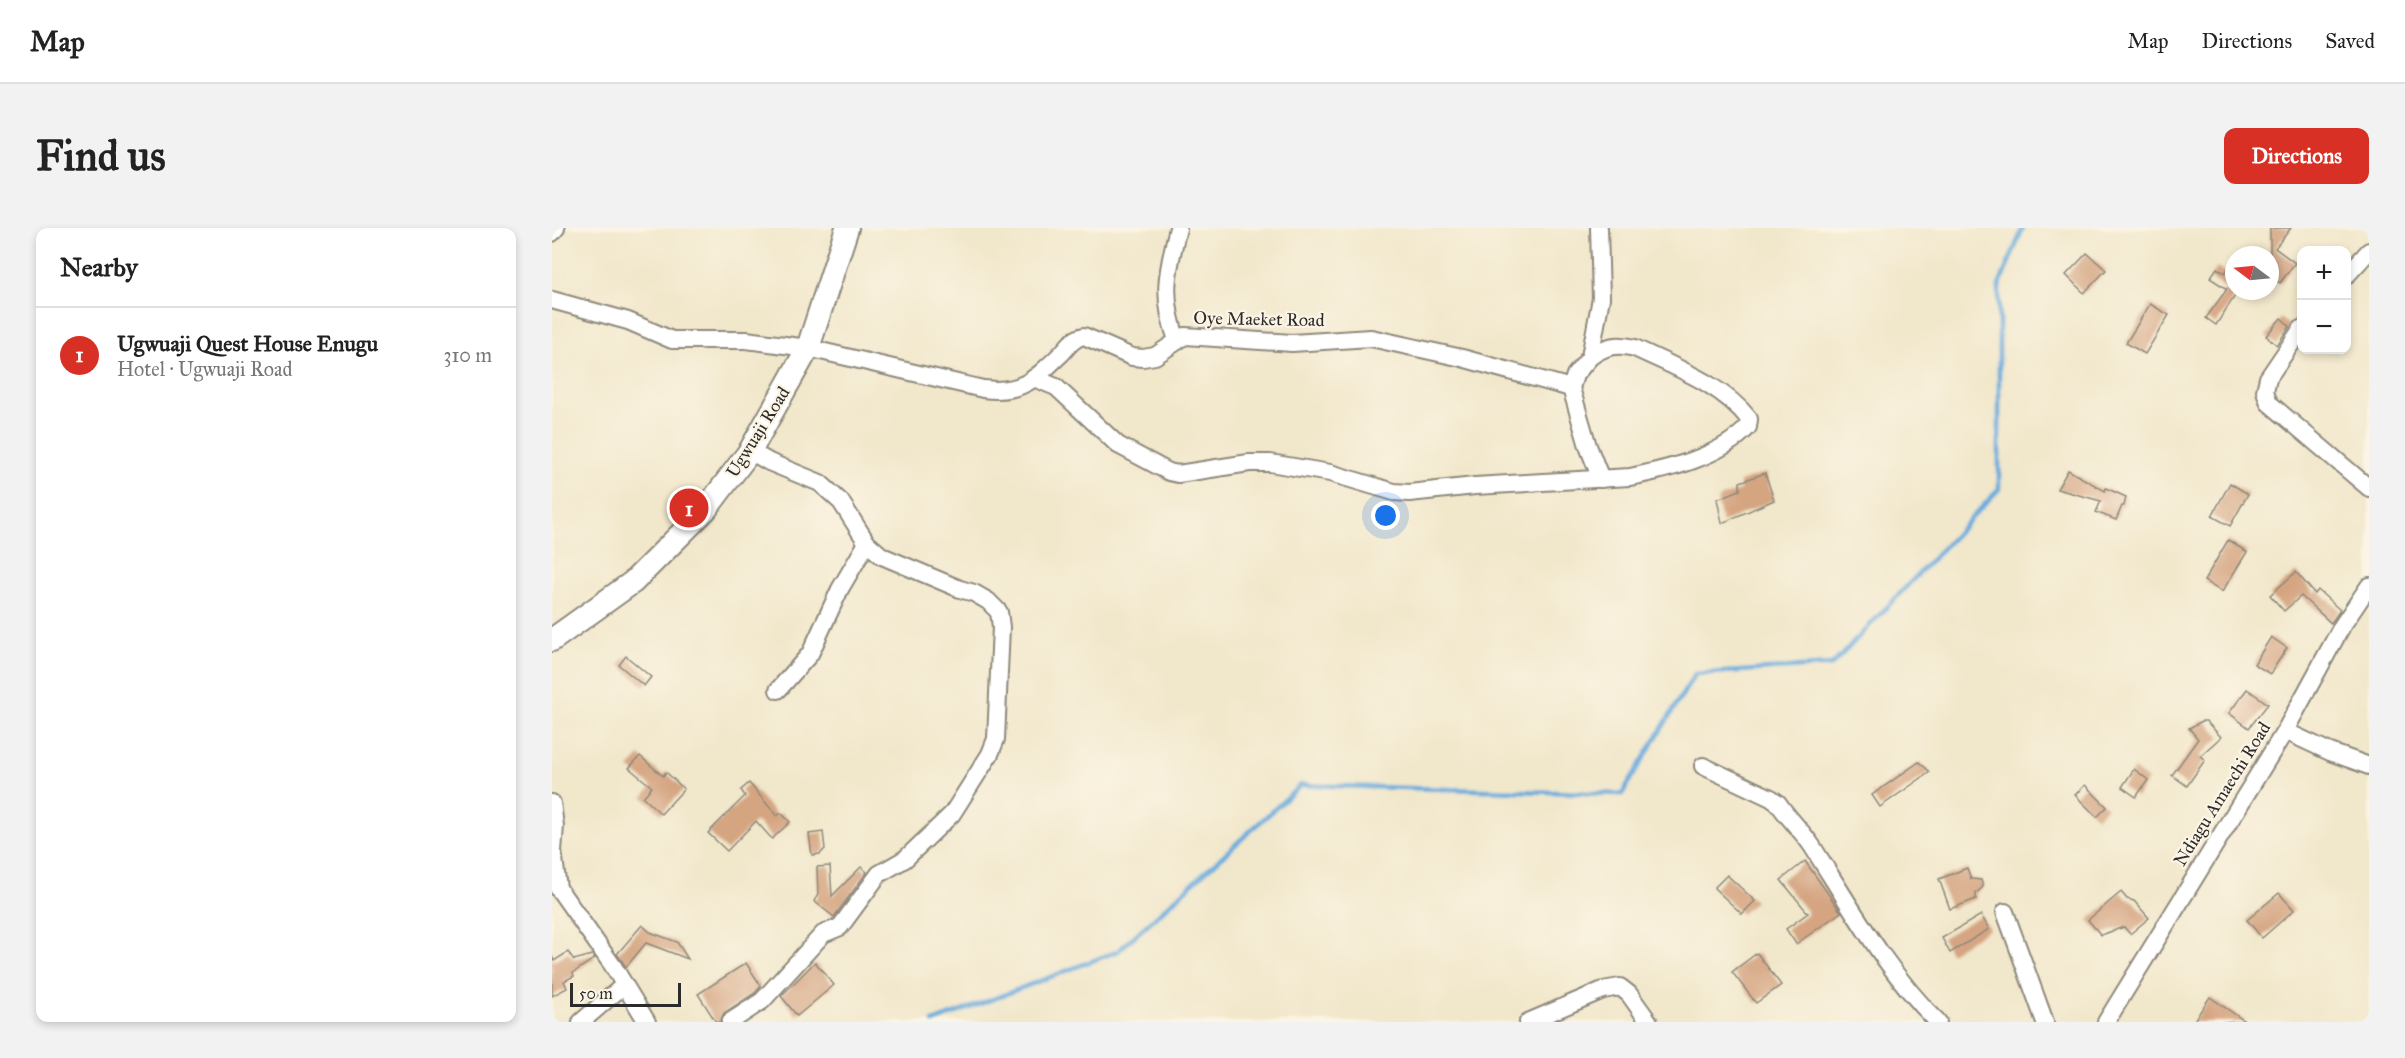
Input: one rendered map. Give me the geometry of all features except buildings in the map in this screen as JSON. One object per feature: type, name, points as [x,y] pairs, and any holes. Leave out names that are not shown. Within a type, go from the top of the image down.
[{"type":"main road","name":"Ugwuaji Road","points":[[552,640],[633,582],[706,509],[750,451],[808,348],[847,228]]},
{"type":"street","points":[[552,233],[556,228]]},
{"type":"street","points":[[1177,340],[1168,316],[1166,297],[1168,264],[1178,228]]},
{"type":"street","points":[[1590,357],[1601,298],[1599,228]]},
{"type":"street","points":[[2351,270],[2369,250]]},
{"type":"street","name":"Oye Maeket Road","points":[[552,300],[628,321],[672,340],[746,340],[808,348],[983,389],[1002,391],[1021,387],[1034,378],[1078,337],[1084,336],[1132,357],[1143,358],[1155,356],[1185,336],[1292,343],[1355,339],[1383,340],[1520,373],[1571,388]]},
{"type":"street","points":[[2297,334],[2268,378],[2265,391],[2269,403],[2369,488]]},
{"type":"street","points":[[1034,378],[1056,387],[1118,445],[1168,472],[1178,474],[1250,462],[1270,462],[1330,473],[1394,492],[1409,494],[1475,486],[1601,479],[1630,477],[1651,473],[1714,451],[1743,433],[1749,424],[1744,413],[1717,390],[1635,348],[1611,345],[1590,357],[1575,375],[1571,388],[1588,446],[1601,479]]},
{"type":"street","points":[[730,1022],[762,1001],[823,934],[840,927],[879,874],[905,859],[952,814],[990,754],[996,739],[1001,627],[999,612],[995,606],[974,593],[882,556],[867,543],[841,502],[829,490],[810,478],[769,462],[750,451]]},
{"type":"street","points":[[778,690],[814,647],[840,590],[867,543]]},
{"type":"street","name":"Ndiagu Amaechi Road","points":[[2106,1022],[2285,731],[2342,626],[2369,586]]},
{"type":"street","points":[[2285,731],[2330,752],[2369,766]]},
{"type":"street","points":[[1703,766],[1778,803],[1810,843],[1868,937],[1938,1022]]},
{"type":"street","points":[[552,802],[555,826],[555,872],[558,888],[647,1022]]},
{"type":"street","points":[[2005,912],[2045,1022]]},
{"type":"street","points":[[581,1022],[624,985]]},
{"type":"street","points":[[1528,1022],[1603,990],[1620,987],[1629,994],[1649,1022]]},
{"type":"waterway","points":[[933,1022],[1118,951],[1301,785],[1622,794],[1695,674],[1832,665],[1999,489],[1999,286],[2023,228]]},
{"type":"place","name":"Ugwuaji Quest House Enugu","points":[[689,508]]}]
